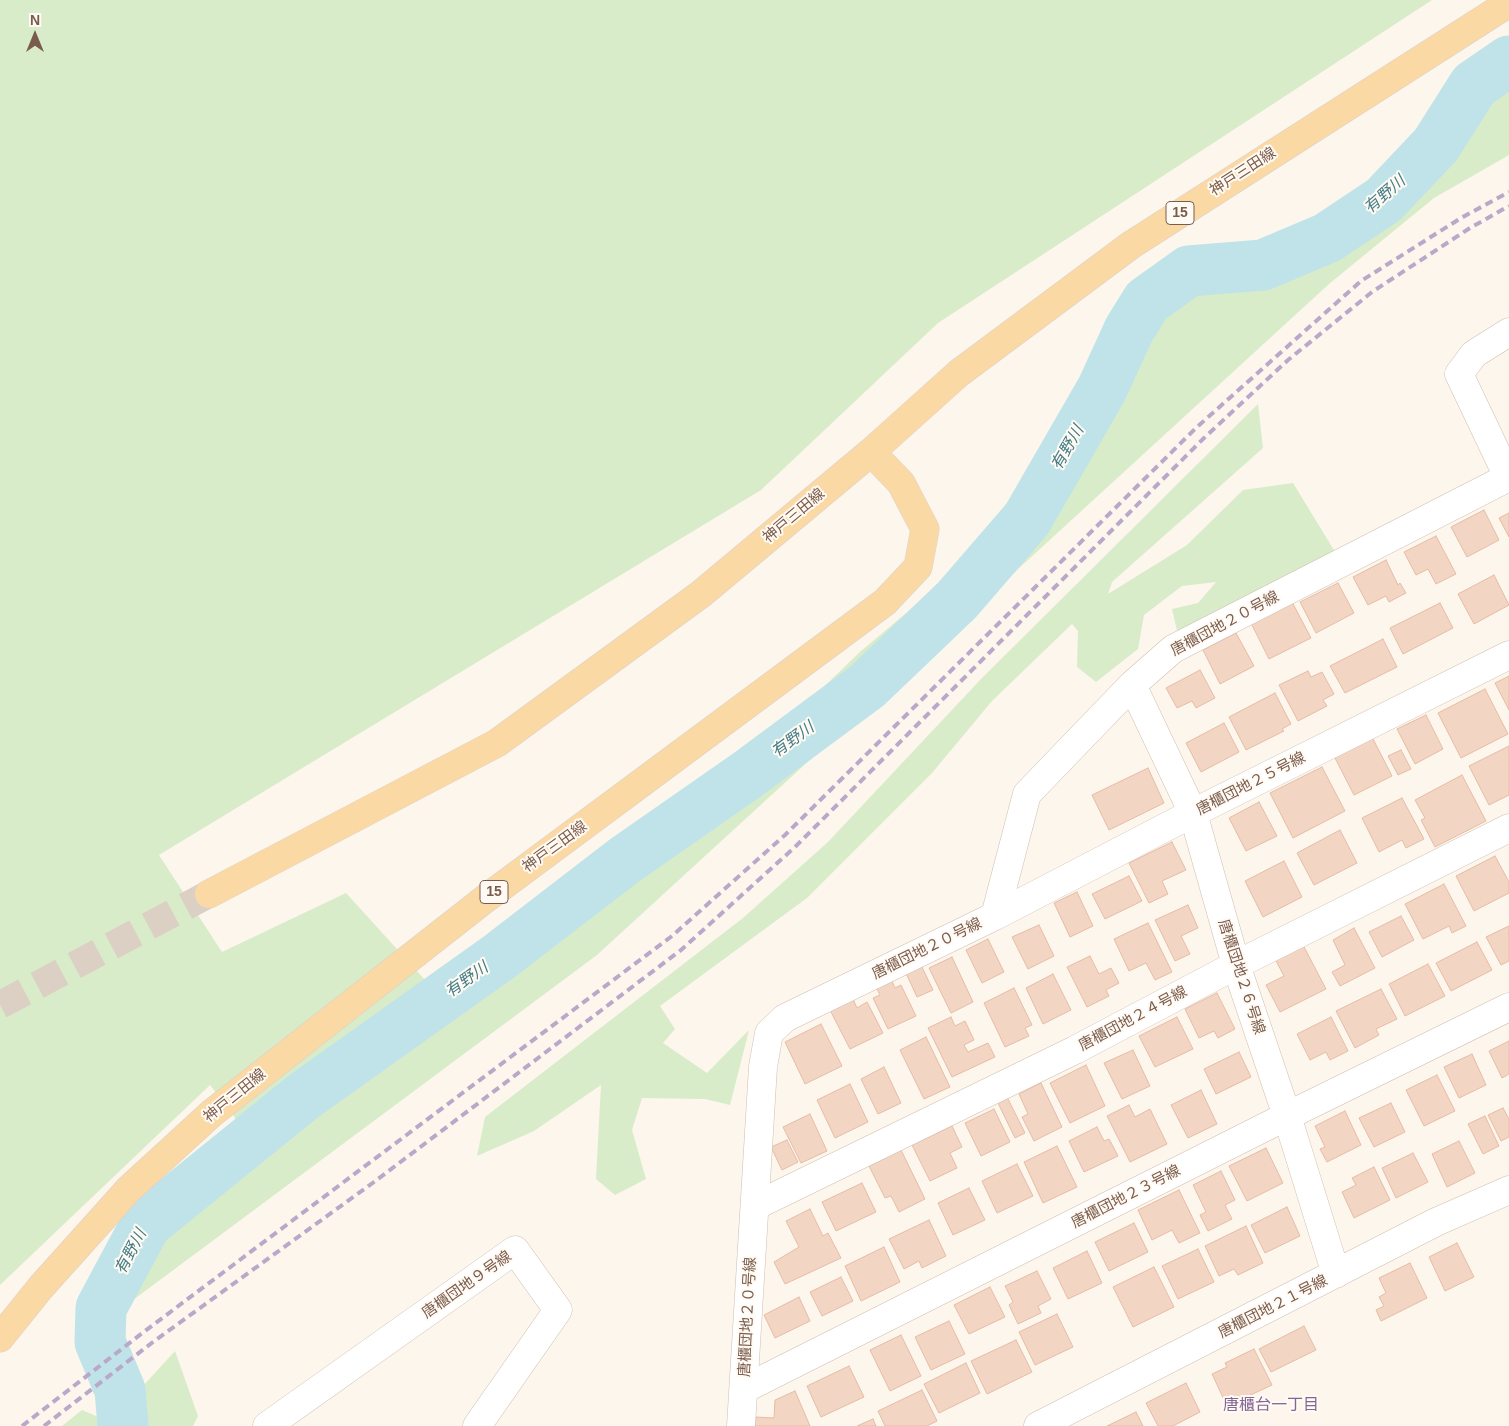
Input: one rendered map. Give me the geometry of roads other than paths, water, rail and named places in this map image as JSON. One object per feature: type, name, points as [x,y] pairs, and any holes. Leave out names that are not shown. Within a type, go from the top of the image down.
[{"type":"main road","name":"神戸三田線","points":[[209,894],[497,743],[701,594],[871,452],[958,373],[1131,245],[1509,3]]},
{"type":"main road","name":"神戸三田線","points":[[0,1338],[41,1287],[129,1188],[212,1113],[485,899],[885,602],[918,567],[925,529],[901,483],[871,452]]},
{"type":"street","name":"唐櫃団地２０号線","points":[[741,1426],[763,1067],[769,1033],[785,1018],[995,916],[1027,794],[1132,685],[1173,650],[1509,477],[1459,374],[1474,354],[1509,332]]},
{"type":"street","name":"唐櫃団地２５号線","points":[[995,916],[1193,813],[1509,654]]},
{"type":"street","name":"唐櫃団地２６号線","points":[[1132,685],[1193,813],[1236,965],[1287,1116],[1336,1274]]},
{"type":"street","name":"唐櫃団地２４号線","points":[[754,1206],[1075,1050],[1236,965],[1509,828]]},
{"type":"street","name":"唐櫃団地２３号線","points":[[744,1389],[1287,1116],[1509,1007]]},
{"type":"street","name":"唐櫃団地２１号線","points":[[1038,1426],[1436,1222],[1509,1191]]},
{"type":"street","name":"唐櫃団地９号線","points":[[267,1426],[515,1250],[558,1310],[477,1426]]},
{"type":"waterway","name":"有野川","points":[[123,1426],[120,1390],[100,1342],[101,1308],[146,1224],[304,1096],[499,957],[625,860],[747,775],[867,686],[957,600],[1027,519],[1102,389],[1129,330],[1147,301],[1189,271],[1263,265],[1327,238],[1384,200],[1436,145],[1474,85],[1509,61]]},
{"type":"tunnel","points":[[0,1005],[209,894]]},
{"type":"railway","points":[[22,1426],[145,1331],[672,936],[785,835],[1197,427],[1361,281],[1461,218],[1509,192]]},
{"type":"railway","points":[[44,1426],[153,1342],[374,1182],[681,950],[795,847],[1204,438],[1288,360],[1372,292],[1470,228],[1509,206]]},
{"type":"district","name":"唐櫃台一丁目","points":[[1271,1406]]}]
